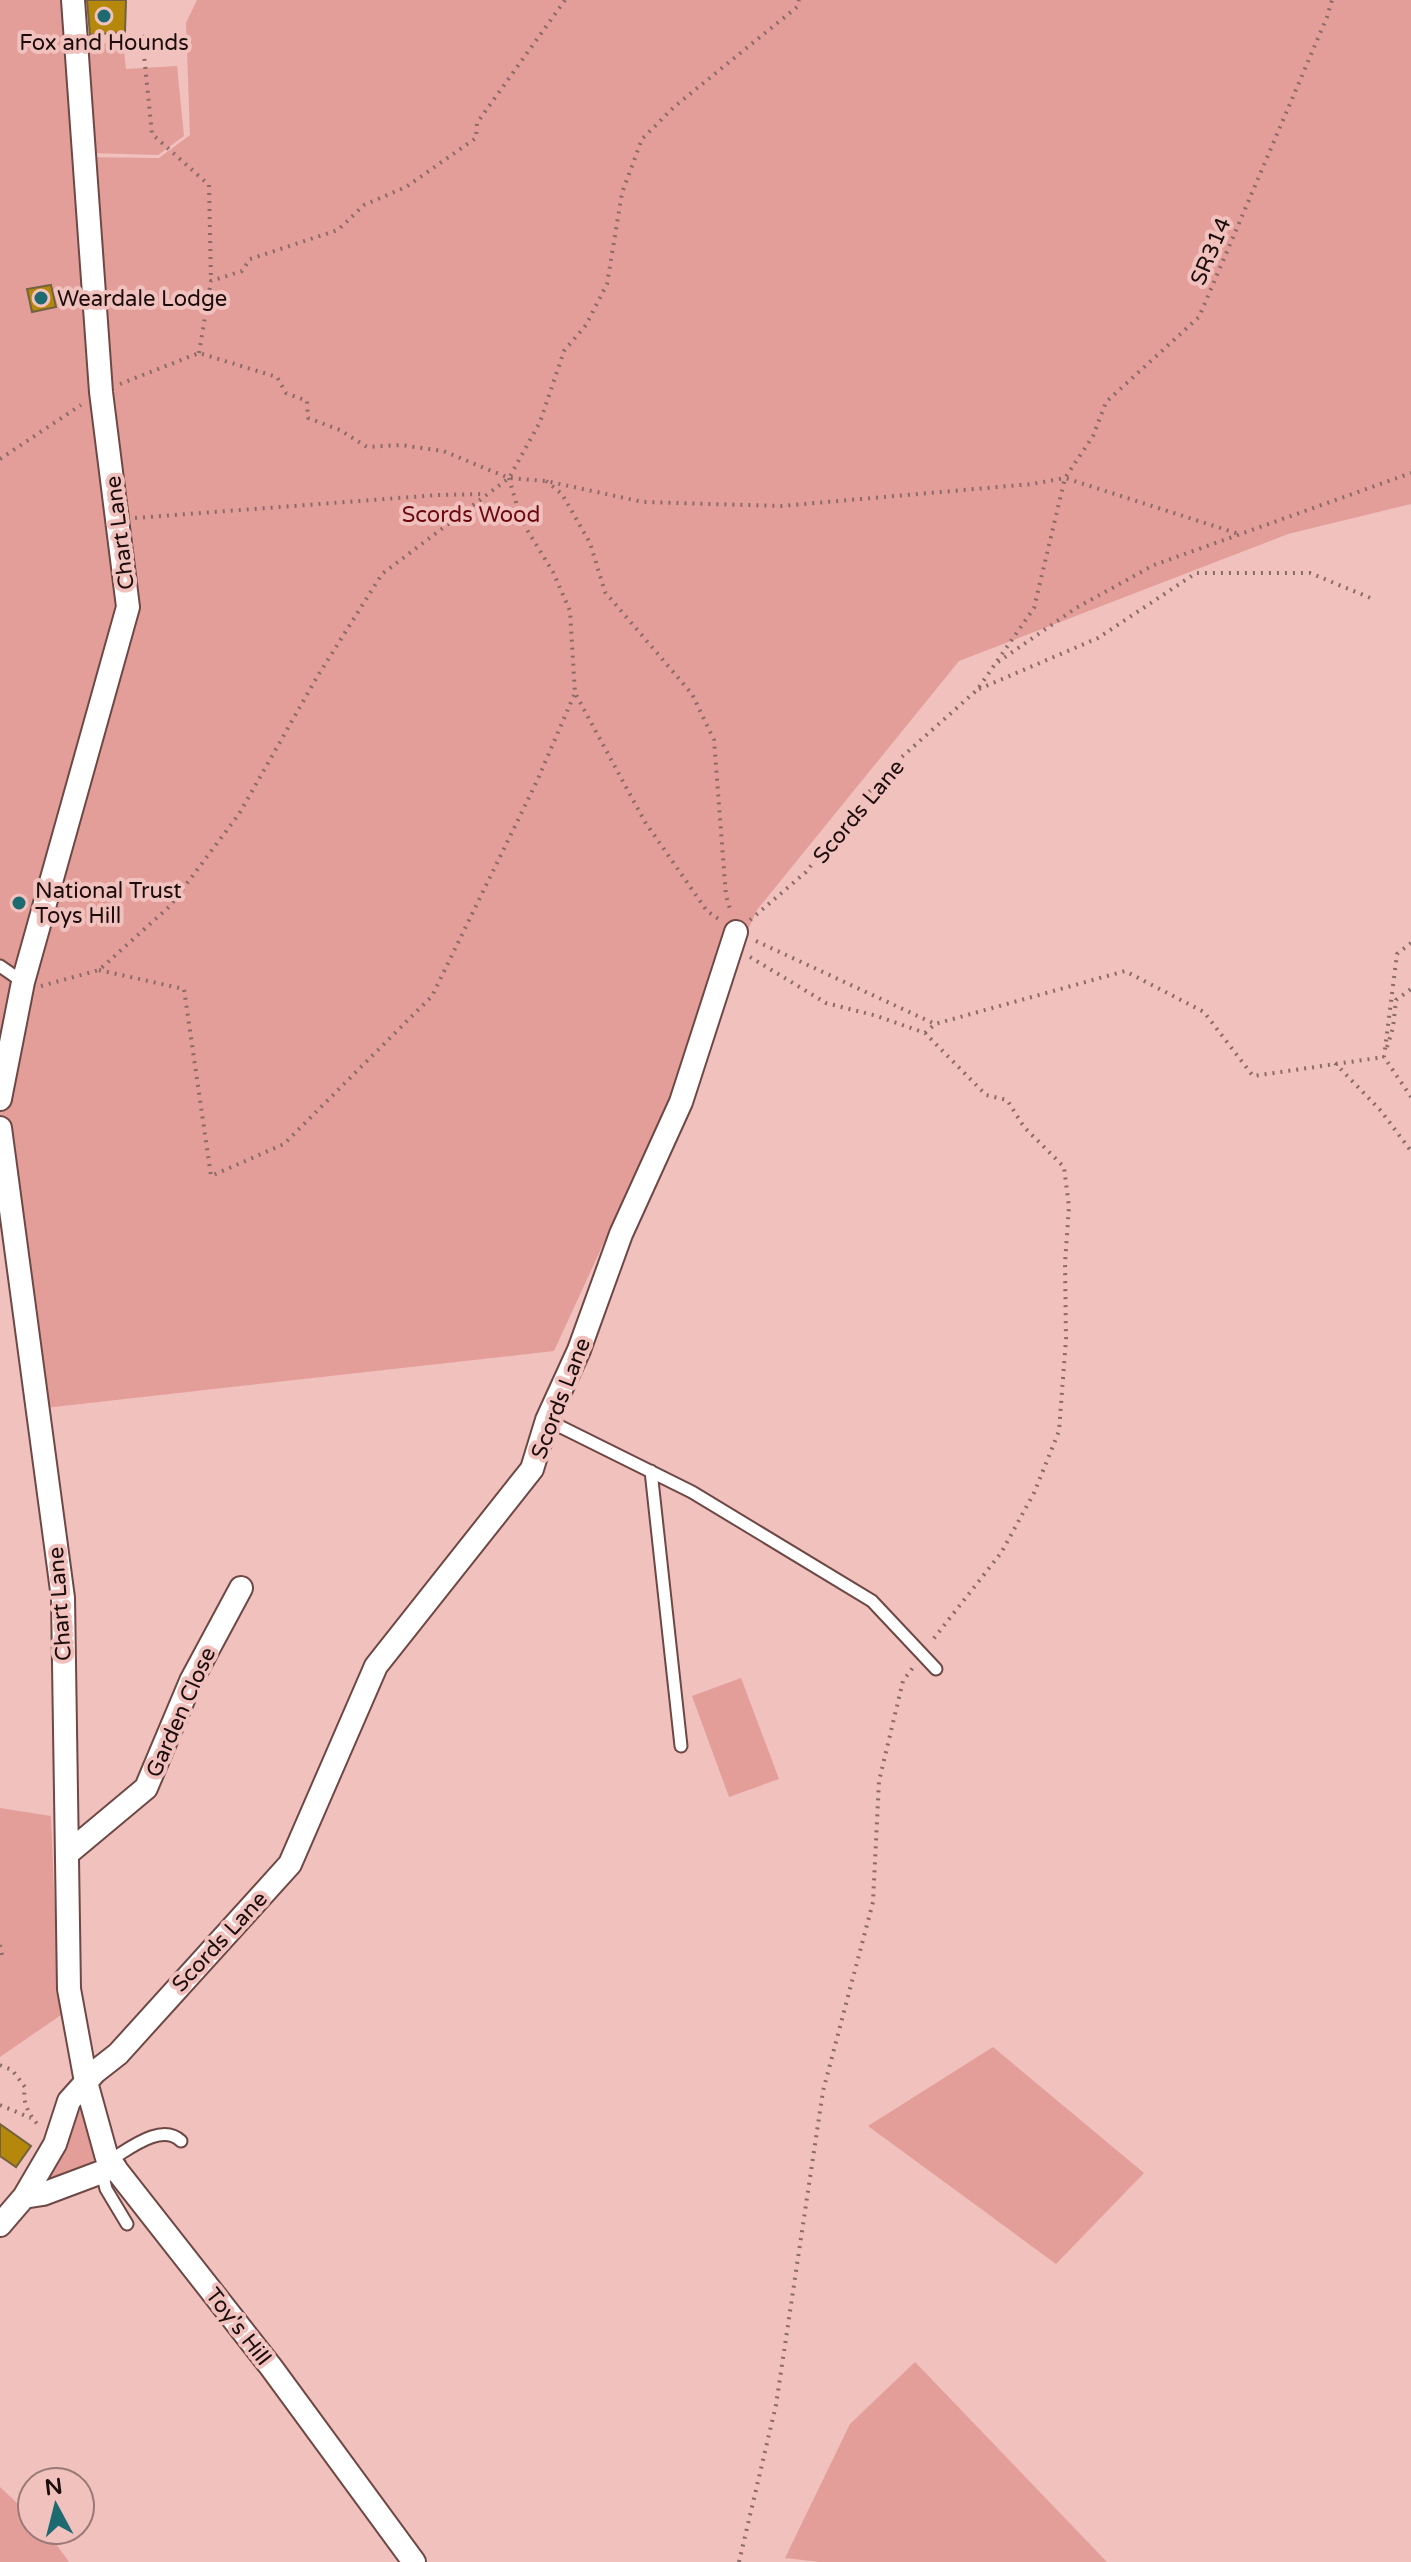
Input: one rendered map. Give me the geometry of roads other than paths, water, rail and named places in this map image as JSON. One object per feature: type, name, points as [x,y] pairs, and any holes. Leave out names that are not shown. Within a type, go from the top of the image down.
[{"type":"street","name":"Chart Lane","points":[[0,1099],[22,987],[128,607],[101,392],[73,0]]},
{"type":"street","name":"Scords Lane","points":[[0,2225],[24,2197],[55,2144],[69,2101],[118,2054],[290,1864],[376,1666],[532,1469],[547,1420],[579,1350],[621,1234],[681,1102],[736,932]]},
{"type":"street","name":"Chart Lane","points":[[0,1128],[63,1598],[69,1989],[86,2082]]},
{"type":"street","name":"Garden Close","points":[[67,1854],[146,1788],[191,1681],[241,1588]]},
{"type":"street","name":"Toy's Hill","points":[[86,2082],[109,2167],[271,2367],[414,2562]]},
{"type":"street","points":[[24,2197],[43,2194],[109,2167]]},
{"type":"lane","points":[[0,966],[22,987]]},
{"type":"lane","points":[[547,1420],[692,1492],[872,1601],[936,1669]]},
{"type":"lane","points":[[651,1471],[681,1746]]},
{"type":"lane","points":[[127,2224],[106,2189],[109,2167],[144,2140],[164,2134],[176,2136],[181,2141]]},
{"type":"place","name":"Fox and Hounds","points":[[104,16]]},
{"type":"place","name":"Weardale Lodge","points":[[41,298]]},
{"type":"place","name":"National Trust Toys Hill","points":[[19,903]]},
{"type":"park label","name":"Scords Wood","points":[[471,514]]}]
